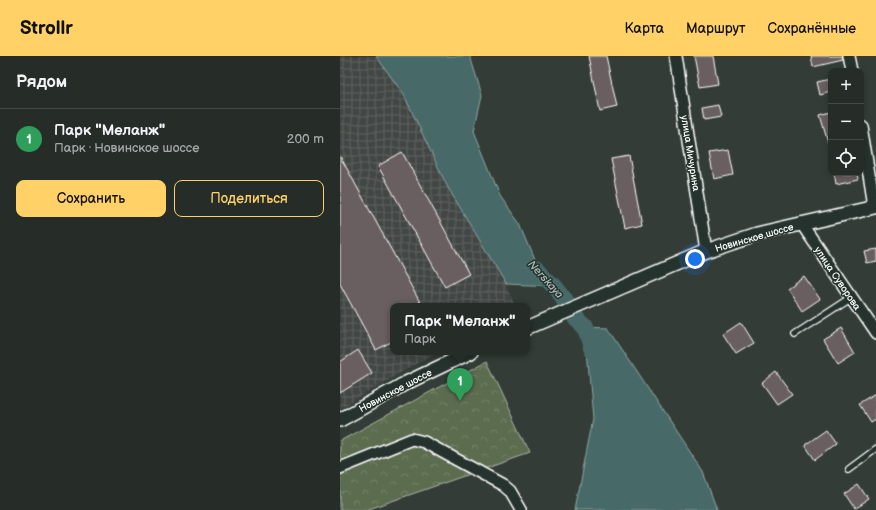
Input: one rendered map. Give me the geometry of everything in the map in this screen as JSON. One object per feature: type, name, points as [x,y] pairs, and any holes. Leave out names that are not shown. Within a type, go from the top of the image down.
[{"type":"street","name":"улица Мичурина","points":[[676,56],[706,251]]},
{"type":"street","points":[[849,56],[851,68]]},
{"type":"street","points":[[864,140],[875,207]]},
{"type":"street","name":"Новинское шоссе","points":[[530,326],[706,251],[757,234],[875,207]]},
{"type":"street","name":"улица Суворова","points":[[801,223],[876,333]]},
{"type":"street","name":"Новинское шоссе","points":[[340,420],[406,383],[466,355]]},
{"type":"street","points":[[340,468],[412,439],[424,442],[503,485],[510,491],[521,510]]},
{"type":"lane","points":[[795,334],[852,297]]},
{"type":"lane","points":[[849,469],[876,450]]},
{"type":"shaded area","points":[[340,56],[376,56],[404,95],[447,186],[506,284],[514,303],[390,303],[390,355],[431,355],[340,409]]},
{"type":"green space","points":[[487,361],[530,453],[366,510],[340,510],[340,441]]},
{"type":"water","points":[[376,56],[470,56],[482,95],[474,131],[500,196],[520,224],[538,267],[554,286],[506,284],[447,186],[404,95]]},
{"type":"water","points":[[585,327],[608,328],[703,472],[717,510],[575,510],[593,419]]},
{"type":"building","points":[[589,56],[606,56],[617,107],[600,111]]},
{"type":"building","points":[[694,56],[713,56],[718,84],[700,87]]},
{"type":"building","points":[[811,56],[842,56],[843,60],[813,67]]},
{"type":"building","points":[[828,80],[828,93],[820,95],[817,82]]},
{"type":"building","points":[[718,105],[721,117],[704,120],[702,108]]},
{"type":"building","points":[[828,113],[828,143],[820,115]]},
{"type":"building","points":[[728,150],[733,175],[714,179],[709,153]]},
{"type":"building","points":[[402,152],[469,274],[445,287],[378,166]]},
{"type":"building","points":[[340,156],[420,303],[390,303],[390,343],[376,350],[340,284]]},
{"type":"building","points":[[629,156],[642,224],[625,228],[611,159]]},
{"type":"building","points":[[835,176],[858,176],[858,179],[836,184]]},
{"type":"building","points":[[876,249],[876,261],[867,263],[864,251]]},
{"type":"building","points":[[804,276],[820,299],[802,311],[787,288]]},
{"type":"building","points":[[741,322],[754,343],[736,354],[723,334]]},
{"type":"building","points":[[841,328],[855,352],[838,363],[823,339]]},
{"type":"building","points":[[358,350],[372,373],[340,393],[340,362]]},
{"type":"building","points":[[776,372],[792,394],[777,404],[762,383]]},
{"type":"building","points":[[876,395],[876,419],[871,422],[860,405]]},
{"type":"building","points":[[826,430],[836,444],[815,460],[805,445]]},
{"type":"building","points":[[859,484],[869,499],[854,509],[844,494]]},
{"type":"waterway","name":"Nerskaya","points":[[537,269],[554,286],[572,309],[574,317],[585,327],[592,349]]},
{"type":"place","name":"Парк \"Меланж\"","points":[[460,401]]}]
